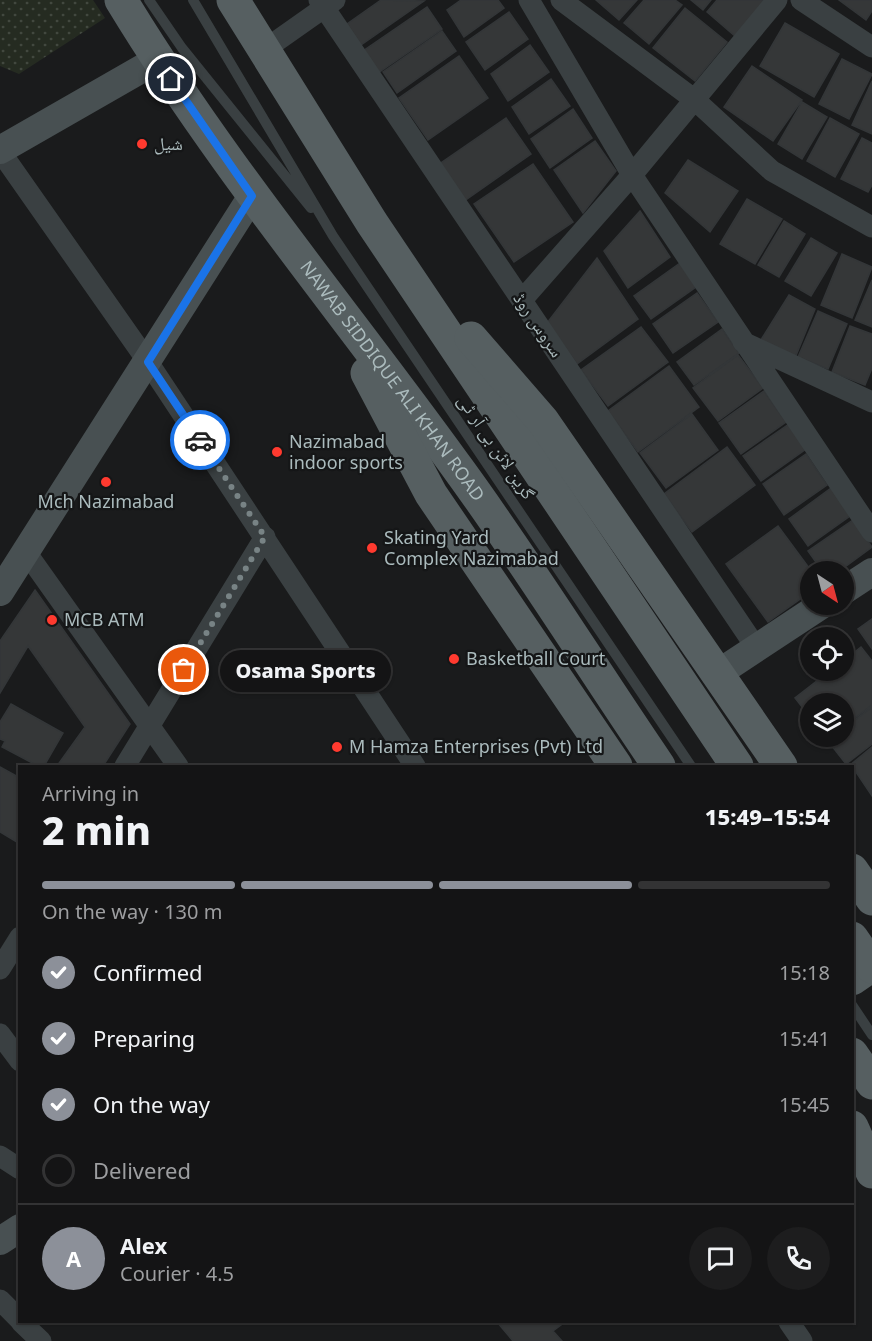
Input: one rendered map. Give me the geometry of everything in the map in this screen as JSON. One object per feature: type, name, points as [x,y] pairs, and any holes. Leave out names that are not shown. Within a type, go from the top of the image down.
[{"type":"main road","name":"NAWAB SIDDIQUE ALI KHAN ROAD","points":[[120,0],[157,60],[252,196],[318,279],[461,471],[658,765]]},
{"type":"main road","points":[[233,0],[372,223],[736,765]]},
{"type":"main road","points":[[372,223],[543,421],[780,765]]},
{"type":"main road","points":[[318,279],[431,494],[615,765]]},
{"type":"main road","points":[[854,873],[872,899]]},
{"type":"main road","points":[[854,941],[872,966],[854,978]]},
{"type":"main road","points":[[854,1057],[872,1083]]},
{"type":"main road","points":[[854,1120],[872,1149]]},
{"type":"main road","points":[[854,1132],[872,1172]]},
{"type":"street","points":[[529,0],[632,175],[872,532]]},
{"type":"street","points":[[561,0],[695,100],[772,171],[872,227]]},
{"type":"street","points":[[522,300],[632,175],[777,0]]},
{"type":"street","points":[[801,0],[872,47]]},
{"type":"street","points":[[264,50],[327,3]]},
{"type":"street","name":"سروس روڈ","points":[[327,3],[522,300],[757,649]]},
{"type":"street","points":[[157,60],[0,151],[148,362],[414,765]]},
{"type":"street","points":[[0,592],[252,196]]},
{"type":"street","points":[[743,342],[872,402]]},
{"type":"street","points":[[126,765],[265,537]]},
{"type":"street","points":[[26,552],[177,765]]},
{"type":"street","points":[[854,584],[872,572]]},
{"type":"street","points":[[717,674],[807,615]]},
{"type":"street","points":[[0,969],[18,940]]},
{"type":"street","points":[[0,1034],[18,1058]]},
{"type":"street","points":[[0,1156],[18,1168]]},
{"type":"street","points":[[0,1241],[18,1229]]},
{"type":"street","points":[[0,1300],[18,1319]]},
{"type":"street","points":[[22,1323],[41,1341]]},
{"type":"street","points":[[790,1323],[802,1341]]},
{"type":"lane","name":"گرین لائن بی آر ٹی","points":[[148,0],[182,48],[333,236]]},
{"type":"lane","name":"گرین لائن بی آر ٹی","points":[[193,0],[333,236],[690,765]]},
{"type":"lane","points":[[854,1008],[872,1035]]},
{"type":"shaded area","points":[[0,0],[93,0],[105,18],[19,74],[0,66]]},
{"type":"building","points":[[381,0],[424,1],[361,45],[347,24]]},
{"type":"building","points":[[461,0],[498,0],[504,8],[464,37],[447,10]]},
{"type":"building","points":[[596,0],[637,0],[619,20]]},
{"type":"building","points":[[644,0],[675,0],[682,5],[649,44],[624,23]]},
{"type":"building","points":[[691,0],[711,0],[703,10]]},
{"type":"building","points":[[717,0],[767,0],[736,37],[707,12]]},
{"type":"building","points":[[839,0],[872,0],[872,11],[866,20]]},
{"type":"building","points":[[427,7],[442,29],[378,73],[363,51]]},
{"type":"building","points":[[685,8],[727,42],[695,81],[653,48]]},
{"type":"building","points":[[509,12],[528,39],[485,70],[466,42]]},
{"type":"building","points":[[785,23],[839,54],[814,97],[760,66]]},
{"type":"building","points":[[442,31],[456,51],[397,93],[383,72]]},
{"type":"building","points":[[530,45],[549,72],[508,101],[491,74]]},
{"type":"building","points":[[459,56],[488,98],[428,140],[399,98]]},
{"type":"building","points":[[842,59],[872,74],[849,119],[819,104]]},
{"type":"building","points":[[752,66],[802,100],[773,141],[724,107]]},
{"type":"building","points":[[551,79],[570,106],[529,134],[512,107]]},
{"type":"building","points":[[872,81],[872,134],[852,125]]},
{"type":"building","points":[[802,102],[827,117],[802,159],[778,144]]},
{"type":"building","points":[[573,109],[592,138],[550,168],[531,139]]},
{"type":"building","points":[[506,118],[531,154],[460,204],[435,167]]},
{"type":"building","points":[[830,118],[859,134],[835,177],[807,161]]},
{"type":"building","points":[[862,138],[872,143],[872,185],[868,192],[841,179]]},
{"type":"building","points":[[595,141],[616,171],[583,213],[554,170]]},
{"type":"building","points":[[688,160],[738,191],[710,232],[665,193]]},
{"type":"building","points":[[533,164],[573,222],[514,262],[474,204]]},
{"type":"building","points":[[747,199],[782,219],[755,264],[720,244]]},
{"type":"building","points":[[640,211],[670,257],[628,288],[604,251]]},
{"type":"building","points":[[784,221],[805,234],[779,277],[758,265]]},
{"type":"building","points":[[811,238],[837,253],[811,296],[785,281]]},
{"type":"building","points":[[842,254],[872,267],[852,318],[821,305]]},
{"type":"building","points":[[597,258],[638,319],[577,364],[547,323]]},
{"type":"building","points":[[680,263],[696,287],[651,319],[634,296]]},
{"type":"building","points":[[872,280],[872,327],[855,320]]},
{"type":"building","points":[[697,293],[718,322],[673,353],[653,324]]},
{"type":"building","points":[[789,295],[815,309],[795,358],[759,343]]},
{"type":"building","points":[[818,311],[847,324],[828,369],[798,357]]},
{"type":"building","points":[[850,326],[872,334],[872,368],[865,385],[832,372]]},
{"type":"building","points":[[641,327],[668,362],[608,406],[581,370]]},
{"type":"building","points":[[722,329],[739,353],[694,385],[677,362]]},
{"type":"building","points":[[738,355],[763,388],[718,421],[693,388]]},
{"type":"building","points":[[669,366],[699,407],[638,452],[608,411]]},
{"type":"building","points":[[764,391],[786,422],[741,454],[719,423]]},
{"type":"building","points":[[692,414],[718,450],[666,488],[640,453]]},
{"type":"building","points":[[789,424],[806,449],[761,481],[743,456]]},
{"type":"building","points":[[727,447],[755,485],[692,532],[664,494]]},
{"type":"building","points":[[806,454],[827,485],[784,515],[763,484]]},
{"type":"building","points":[[831,488],[850,516],[808,546],[789,519]]},
{"type":"building","points":[[853,520],[872,547],[853,561],[815,561],[808,551]]},
{"type":"building","points":[[778,526],[804,561],[800,561],[800,599],[768,622],[726,564]]},
{"type":"building","points":[[35,590],[130,724],[104,765],[58,765],[85,727],[28,646],[0,693],[0,641]]},
{"type":"building","points":[[872,619],[872,649],[858,629]]},
{"type":"building","points":[[861,647],[872,661],[872,705],[854,719],[854,693],[801,693],[817,681],[854,681],[854,652]]},
{"type":"building","points":[[800,694],[800,704],[795,698]]},
{"type":"building","points":[[11,704],[63,733],[45,765],[36,765],[2,747],[5,741],[0,739],[0,722]]},
{"type":"building","points":[[872,707],[872,744],[846,764],[833,747],[854,747],[854,721]]},
{"type":"building","points":[[872,747],[872,796],[854,769],[854,765],[850,765]]},
{"type":"building","points":[[0,767],[18,777],[18,843],[0,832]]},
{"type":"building","points":[[498,1323],[564,1323],[553,1331],[562,1341],[513,1341]]},
{"type":"way so far","points":[[184,670],[265,537],[200,440]]},
{"type":"place","name":"شیل","points":[[142,144]]},
{"type":"place","name":"Nazimabad indoor sports","points":[[277,452]]},
{"type":"place","name":"Mch Nazimabad","points":[[106,482]]},
{"type":"place","name":"Skating Yard Complex Nazimabad","points":[[372,548]]},
{"type":"place","name":"MCB ATM","points":[[52,620]]},
{"type":"place","name":"Basketball Court","points":[[454,659]]},
{"type":"place","name":"Osama Sports","points":[[184,670]]},
{"type":"place","name":"M Hamza Enterprises (Pvt) Ltd","points":[[337,747]]},
{"type":"route","points":[[171,79],[252,196],[148,362],[200,440]]}]
